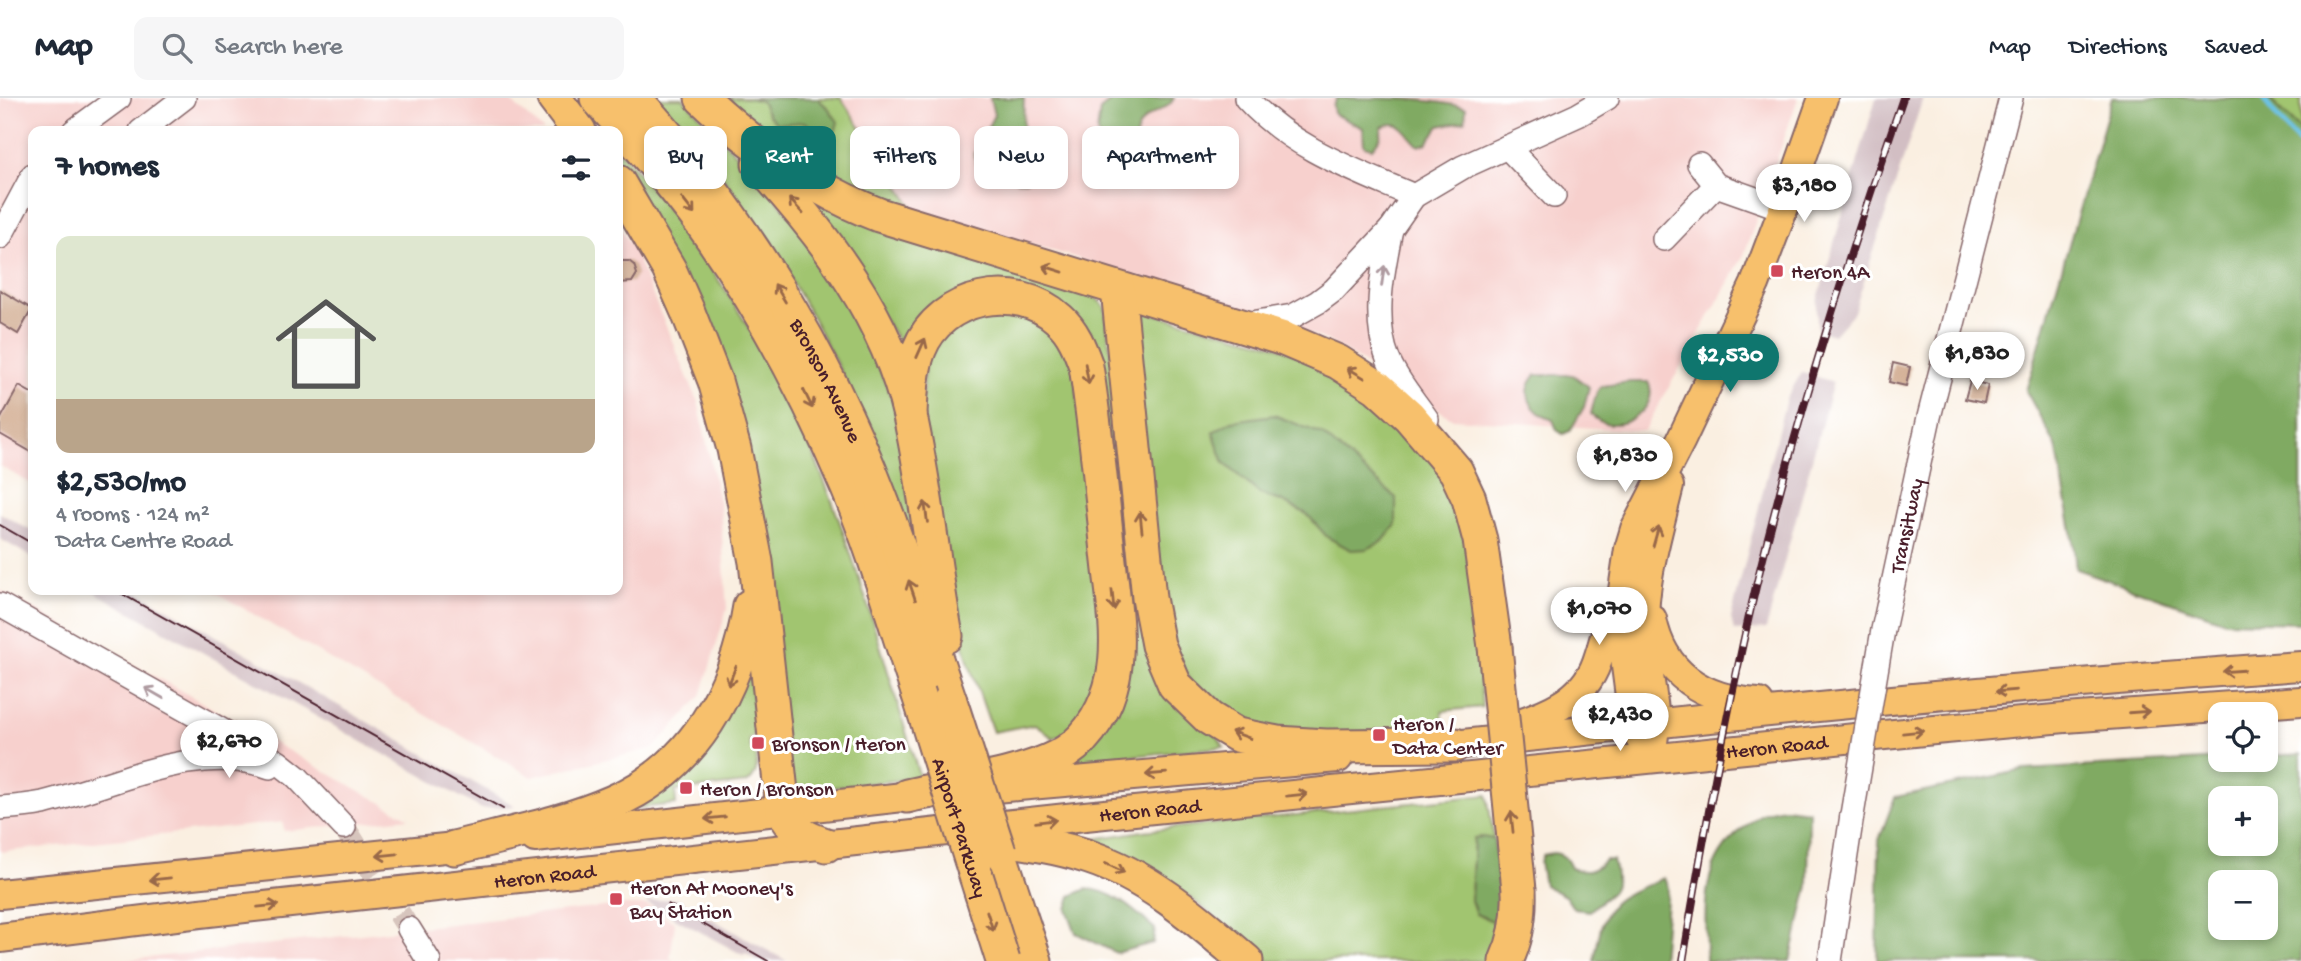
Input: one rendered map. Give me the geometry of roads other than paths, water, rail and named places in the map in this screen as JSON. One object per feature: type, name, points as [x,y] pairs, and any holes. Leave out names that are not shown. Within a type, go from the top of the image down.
[{"type":"highway","name":"Bronson Avenue","points":[[597,98],[621,126]]},
{"type":"highway","name":"Bronson Avenue","points":[[634,98],[694,168],[739,230],[816,354],[882,501],[950,701]]},
{"type":"highway","points":[[703,99],[744,149],[801,210],[846,270],[881,336],[910,414],[952,670],[950,701]]},
{"type":"highway","points":[[703,99],[783,164],[853,205],[1284,339],[1359,374],[1396,402],[1456,471],[1469,499],[1480,540],[1495,647],[1519,890],[1517,929],[1506,961]]},
{"type":"highway","name":"Bronson Avenue","points":[[623,128],[702,225],[760,313],[802,387],[848,488],[918,692]]},
{"type":"highway","points":[[623,190],[669,269],[715,381],[744,487],[756,562],[783,810],[799,833],[826,845]]},
{"type":"highway","points":[[1118,289],[1149,598],[1158,645],[1175,685],[1209,718],[1237,735],[1256,740],[1326,746],[1455,745]]},
{"type":"highway","points":[[907,796],[1027,768],[1052,760],[1067,751],[1088,732],[1104,705],[1114,676],[1116,641],[1100,474],[1086,366],[1080,348],[1061,320],[1038,305],[1009,296],[975,300],[960,306],[936,325],[919,349],[912,379],[910,414]]},
{"type":"highway","points":[[454,848],[575,816],[634,792],[664,771],[702,731],[728,687],[747,627],[756,562]]},
{"type":"highway","name":"Airport Parkway","points":[[918,692],[1003,961]]},
{"type":"highway","name":"Airport Parkway","points":[[950,701],[1035,961]]},
{"type":"highway","points":[[954,832],[1071,852],[1114,867],[1138,878],[1186,910],[1246,961]]},
{"type":"main road","points":[[1455,745],[1555,710],[1579,692],[1590,678],[1635,577],[1681,440],[1755,284],[1823,98]]},
{"type":"main road","points":[[1635,577],[1663,651],[1679,673],[1691,683],[1722,698],[1745,702],[1838,706]]},
{"type":"main road","points":[[1635,577],[1644,639],[1645,725],[1650,758]]},
{"type":"main road","name":"Heron Road","points":[[0,894],[454,848],[907,796],[1285,763],[1838,706],[2301,666]]},
{"type":"main road","name":"Heron Road","points":[[0,938],[200,913],[1650,758],[2065,718],[2301,701]]},
{"type":"main road","points":[[0,908],[28,904],[94,885]]},
{"type":"street","points":[[81,126],[113,103],[134,98]]},
{"type":"street","points":[[1246,98],[1275,126],[1315,152],[1414,196]]},
{"type":"street","points":[[1239,325],[1293,316],[1318,302],[1334,290],[1391,229],[1414,196],[1463,167],[1578,115],[1607,98]]},
{"type":"street","name":"Transitway","points":[[1830,961],[1883,631],[1929,417],[2011,98]]},
{"type":"street","points":[[147,126],[180,99]]},
{"type":"street","points":[[1507,147],[1554,196]]},
{"type":"street","points":[[1699,164],[1716,185],[1784,209]]},
{"type":"street","points":[[1664,239],[1716,185]]},
{"type":"street","points":[[0,237],[25,197]]},
{"type":"street","points":[[1391,229],[1381,295],[1387,357],[1438,435],[1456,471]]},
{"type":"street","points":[[0,605],[278,762],[344,827]]},
{"type":"street","points":[[0,808],[40,803],[152,771],[216,759],[258,763],[297,778]]},
{"type":"street","points":[[409,929],[429,961]]},
{"type":"waterway","points":[[2262,98],[2301,144]]},
{"type":"tunnel","points":[[344,827],[409,929]]},
{"type":"tram line","points":[[0,525],[28,541]]},
{"type":"tram line","points":[[124,595],[503,809]]},
{"type":"tram line","points":[[668,904],[768,961]]},
{"type":"railway","points":[[1683,961],[1726,722],[1776,505],[1836,300],[1903,98]]},
{"type":"place","name":"Heron 4A","points":[[1777,271]]},
{"type":"place","name":"Heron / Data Center","points":[[1379,735]]},
{"type":"place","name":"Bronson / Heron","points":[[758,743]]},
{"type":"place","name":"Heron / Bronson","points":[[686,788]]},
{"type":"place","name":"Heron At Mooney's Bay Station","points":[[616,899]]}]
